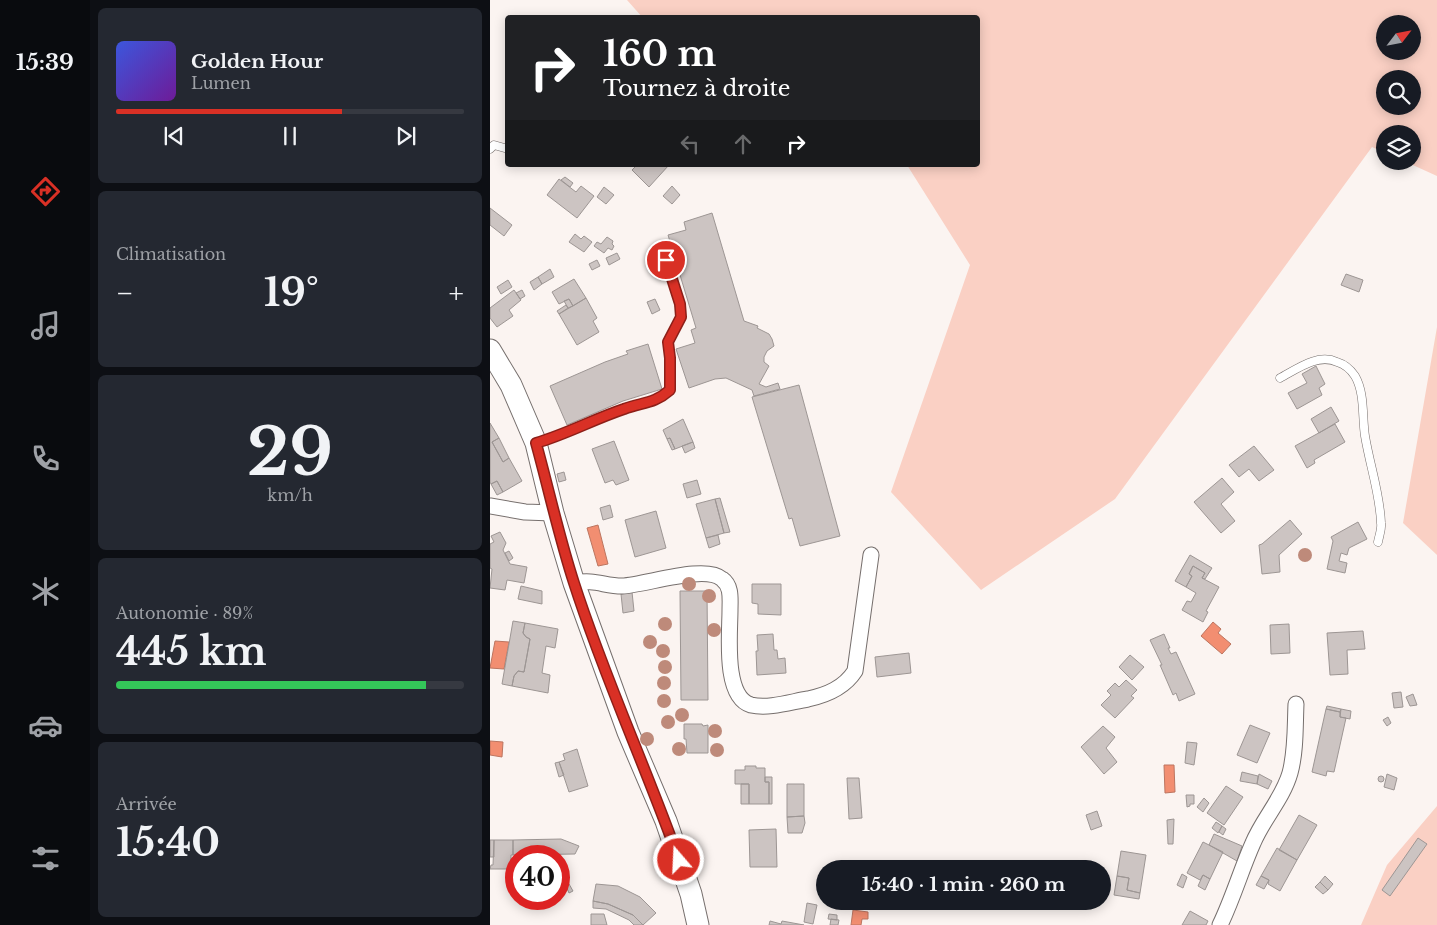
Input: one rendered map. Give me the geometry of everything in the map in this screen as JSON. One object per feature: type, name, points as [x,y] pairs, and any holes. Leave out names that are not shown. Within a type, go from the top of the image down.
[{"type":"street","points":[[490,350],[511,385],[536,443],[553,513],[574,583],[628,732],[666,821],[691,894],[698,925]]},
{"type":"street","points":[[490,506],[525,512],[553,513]]},
{"type":"street","points":[[574,583],[594,581],[622,586],[697,573],[717,575],[724,580],[730,591],[730,660],[732,678],[736,690],[743,700],[750,704],[762,706],[818,697],[837,689],[848,681],[855,671],[871,555]]},
{"type":"street","points":[[1220,925],[1253,843],[1290,774],[1296,704]]},
{"type":"lane","points":[[490,149],[494,145],[505,148]]},
{"type":"lane","points":[[536,443],[557,438],[624,408],[660,399],[670,390],[668,342],[681,317],[680,304],[666,260]]},
{"type":"lane","points":[[1280,378],[1317,360],[1327,359],[1338,362],[1348,368],[1355,376],[1360,390],[1365,438],[1379,502],[1382,526],[1378,542]]},
{"type":"shaded area","points":[[627,0],[1437,0],[1437,176],[1421,169],[1421,125],[1376,125],[1376,149],[1372,147],[1115,499],[981,590],[891,492],[970,265],[908,167],[980,167],[980,15],[640,15]]},
{"type":"shaded area","points":[[1437,327],[1437,555],[1403,523]]},
{"type":"shaded area","points":[[598,525],[608,564],[598,566],[587,528]]},
{"type":"shaded area","points":[[1213,622],[1221,629],[1218,633],[1231,644],[1222,654],[1201,636]]},
{"type":"shaded area","points":[[495,641],[509,642],[504,669],[490,668]]},
{"type":"shaded area","points":[[490,741],[503,742],[502,757],[490,755]]},
{"type":"shaded area","points":[[1164,765],[1174,765],[1175,792],[1165,793]]},
{"type":"shaded area","points":[[1437,806],[1437,925],[1361,925],[1387,865]]},
{"type":"shaded area","points":[[853,910],[868,912],[868,919],[862,919],[861,925],[851,925]]},
{"type":"building","points":[[635,167],[667,167],[649,187],[632,170]]},
{"type":"building","points":[[565,177],[573,183],[570,187],[561,180]]},
{"type":"building","points":[[559,179],[576,192],[581,186],[594,196],[577,218],[547,195]]},
{"type":"building","points":[[672,186],[680,195],[672,204],[663,196]]},
{"type":"building","points":[[604,187],[614,195],[606,204],[597,197]]},
{"type":"building","points":[[490,208],[512,225],[504,236],[490,225]]},
{"type":"building","points":[[712,213],[744,321],[758,326],[757,328],[769,334],[774,346],[767,351],[764,357],[764,362],[769,366],[759,384],[766,387],[778,383],[780,389],[754,396],[752,390],[726,378],[715,379],[689,388],[676,349],[695,343],[691,330],[696,328],[668,235],[686,230],[684,222]]},
{"type":"building","points":[[575,234],[581,239],[584,236],[592,242],[584,252],[569,242]]},
{"type":"building","points":[[607,237],[613,241],[612,244],[614,246],[612,250],[608,248],[604,253],[594,246],[597,242],[601,244]]},
{"type":"building","points":[[617,253],[620,259],[609,265],[606,258]]},
{"type":"building","points":[[597,260],[600,266],[592,270],[589,264]]},
{"type":"building","points":[[550,269],[554,277],[542,284],[538,277]]},
{"type":"building","points":[[1346,274],[1363,280],[1359,292],[1341,285]]},
{"type":"building","points":[[538,277],[542,284],[534,290],[530,282]]},
{"type":"building","points":[[574,279],[586,298],[573,306],[569,299],[559,304],[552,292]]},
{"type":"building","points":[[508,280],[512,287],[501,294],[497,287]]},
{"type":"building","points":[[514,290],[521,300],[509,310],[513,316],[497,327],[490,318],[490,308]]},
{"type":"building","points":[[522,290],[525,296],[520,299],[516,293]]},
{"type":"building","points":[[586,298],[597,318],[593,321],[599,332],[577,345],[559,314]]},
{"type":"building","points":[[569,299],[573,306],[568,308],[564,301]]},
{"type":"building","points":[[655,299],[660,310],[652,314],[647,302]]},
{"type":"building","points":[[566,305],[568,308],[559,314],[557,311]]},
{"type":"building","points":[[648,344],[662,389],[623,401],[567,425],[550,386],[628,354],[626,351]]},
{"type":"building","points":[[1316,366],[1325,384],[1319,388],[1322,395],[1297,409],[1288,393],[1307,383],[1302,374]]},
{"type":"building","points":[[799,385],[840,536],[800,546],[792,518],[789,519],[752,397]]},
{"type":"building","points":[[1331,407],[1339,421],[1319,433],[1311,419]]},
{"type":"building","points":[[683,419],[693,442],[675,449],[670,438],[667,439],[663,430]]},
{"type":"building","points":[[490,423],[499,438],[492,442],[503,462],[509,458],[522,481],[503,492],[497,481],[491,484],[490,482]]},
{"type":"building","points":[[1335,424],[1345,442],[1314,460],[1315,463],[1307,468],[1295,446]]},
{"type":"building","points":[[499,438],[509,458],[503,462],[492,442]]},
{"type":"building","points":[[670,438],[675,449],[672,450],[667,439]]},
{"type":"building","points":[[614,441],[629,480],[616,485],[613,480],[605,483],[592,449]]},
{"type":"building","points":[[693,442],[695,448],[685,453],[682,446]]},
{"type":"building","points":[[1254,446],[1274,470],[1259,481],[1249,469],[1239,477],[1229,465]]},
{"type":"building","points":[[564,472],[566,480],[559,482],[557,474]]},
{"type":"building","points":[[1222,478],[1234,492],[1221,504],[1235,521],[1221,533],[1194,502]]},
{"type":"building","points":[[697,480],[701,494],[687,498],[683,484]]},
{"type":"building","points":[[497,481],[503,492],[497,495],[491,484]]},
{"type":"building","points":[[720,498],[730,532],[724,533],[715,499]]},
{"type":"building","points":[[715,499],[724,533],[706,538],[696,504]]},
{"type":"building","points":[[610,505],[613,517],[603,520],[600,508]]},
{"type":"building","points":[[656,511],[666,548],[635,557],[625,520]]},
{"type":"building","points":[[1290,520],[1302,534],[1279,555],[1280,572],[1262,574],[1259,545]]},
{"type":"building","points":[[1358,522],[1367,539],[1349,548],[1347,555],[1341,553],[1339,561],[1347,563],[1345,573],[1327,569],[1333,541],[1331,537]]},
{"type":"building","points":[[500,532],[506,543],[503,550],[510,564],[527,567],[524,583],[507,580],[505,590],[490,588],[492,569],[490,568],[490,544],[494,542],[491,536]]},
{"type":"building","points":[[718,535],[720,544],[709,548],[706,538]]},
{"type":"building","points":[[509,551],[513,558],[509,561],[505,553]]},
{"type":"building","points":[[1190,555],[1212,568],[1205,579],[1202,578],[1205,573],[1193,566],[1189,574],[1192,576],[1186,587],[1175,581]]},
{"type":"building","points":[[1193,566],[1205,573],[1202,578],[1219,587],[1206,611],[1208,612],[1203,622],[1182,610],[1187,601],[1191,602],[1196,593],[1186,587],[1192,576],[1189,574]]},
{"type":"building","points":[[752,584],[781,584],[781,615],[758,614],[758,604],[752,603]]},
{"type":"building","points":[[521,586],[542,591],[542,604],[518,599]]},
{"type":"building","points":[[680,591],[707,591],[708,700],[681,700]]},
{"type":"building","points":[[632,592],[634,611],[623,613],[621,594]]},
{"type":"building","points":[[513,621],[525,623],[523,633],[530,639],[524,672],[518,671],[514,676],[512,686],[502,684]]},
{"type":"building","points":[[525,623],[558,629],[555,648],[546,646],[542,673],[550,675],[548,693],[512,686],[514,676],[518,671],[524,672],[530,639],[523,633]]},
{"type":"building","points":[[1289,624],[1290,653],[1271,654],[1270,625]]},
{"type":"building","points":[[1363,631],[1365,649],[1347,650],[1348,674],[1330,675],[1327,633]]},
{"type":"building","points":[[773,634],[774,650],[777,650],[778,659],[785,658],[786,673],[757,675],[757,635]]},
{"type":"building","points":[[1164,634],[1171,654],[1176,652],[1195,694],[1179,701],[1176,693],[1173,695],[1150,640]]},
{"type":"building","points":[[909,653],[911,673],[877,677],[875,657]]},
{"type":"building","points":[[1130,655],[1144,667],[1132,680],[1119,667]]},
{"type":"building","points":[[1126,680],[1137,690],[1131,696],[1134,698],[1115,718],[1101,705],[1111,695],[1107,691],[1115,683],[1119,687]]},
{"type":"building","points":[[1401,692],[1403,707],[1394,708],[1392,693]]},
{"type":"building","points":[[1413,694],[1417,705],[1410,706],[1406,697]]},
{"type":"building","points":[[1327,706],[1341,709],[1340,712],[1326,709]]},
{"type":"building","points":[[1326,709],[1340,712],[1340,717],[1346,718],[1334,772],[1327,771],[1326,776],[1312,772]]},
{"type":"building","points":[[1341,709],[1351,711],[1350,719],[1340,717]]},
{"type":"building","points":[[1388,717],[1391,723],[1387,726],[1383,720]]},
{"type":"building","points":[[684,724],[708,725],[708,753],[687,753],[686,739],[684,739]]},
{"type":"building","points":[[1250,725],[1270,733],[1257,763],[1237,755]]},
{"type":"building","points":[[1103,726],[1115,737],[1106,748],[1117,762],[1104,774],[1081,747]]},
{"type":"building","points":[[1187,742],[1197,743],[1194,765],[1185,763]]},
{"type":"building","points":[[577,749],[588,786],[569,792],[559,762],[565,760],[563,754]]},
{"type":"building","points":[[559,762],[564,775],[559,777],[555,763]]},
{"type":"building","points":[[745,766],[765,768],[765,782],[769,782],[769,804],[749,804],[749,784],[735,784],[735,770],[745,770]]},
{"type":"building","points":[[1242,772],[1258,776],[1257,784],[1240,781]]},
{"type":"building","points":[[1259,774],[1272,781],[1268,789],[1257,784]]},
{"type":"building","points":[[1387,774],[1397,778],[1394,790],[1384,787]]},
{"type":"building","points":[[1381,776],[1384,779],[1381,782],[1378,779]]},
{"type":"building","points":[[765,777],[772,777],[772,804],[769,804],[769,782],[765,782]]},
{"type":"building","points":[[847,778],[859,778],[862,818],[849,819]]},
{"type":"building","points":[[741,784],[749,784],[749,804],[741,804]]},
{"type":"building","points":[[787,784],[804,784],[804,816],[787,817]]},
{"type":"building","points":[[1226,786],[1243,797],[1224,825],[1207,813]]},
{"type":"building","points":[[1186,795],[1194,795],[1194,804],[1190,804],[1187,807]]},
{"type":"building","points":[[1204,798],[1209,803],[1203,812],[1197,807]]},
{"type":"building","points":[[1097,811],[1102,826],[1091,830],[1086,815]]},
{"type":"building","points":[[1299,815],[1317,825],[1297,860],[1279,850]]},
{"type":"building","points":[[804,816],[805,823],[802,833],[788,833],[787,817]]},
{"type":"building","points":[[1174,819],[1173,844],[1168,844],[1167,820]]},
{"type":"building","points":[[1216,822],[1222,826],[1218,833],[1212,828]]},
{"type":"building","points":[[1222,826],[1226,829],[1223,835],[1219,832]]},
{"type":"building","points":[[776,829],[777,867],[750,867],[749,830]]},
{"type":"building","points":[[1214,834],[1242,846],[1237,861],[1209,845]]},
{"type":"building","points":[[1418,838],[1427,844],[1390,896],[1382,890]]},
{"type":"building","points":[[561,839],[579,846],[575,854],[570,854],[570,845],[513,845],[513,840]]},
{"type":"building","points":[[490,840],[494,840],[494,857],[490,857]]},
{"type":"building","points":[[494,840],[513,840],[513,845],[505,845],[505,869],[490,869],[491,865],[493,865]]},
{"type":"building","points":[[1203,842],[1223,852],[1210,879],[1203,875],[1200,880],[1187,873]]},
{"type":"building","points":[[1277,848],[1297,860],[1280,891],[1268,884],[1269,880],[1261,876]]},
{"type":"building","points":[[1121,851],[1146,855],[1140,893],[1127,890],[1129,878],[1117,876]]},
{"type":"building","points":[[1182,874],[1187,877],[1183,888],[1177,885]]},
{"type":"building","points":[[1203,875],[1210,879],[1205,890],[1198,886]]},
{"type":"building","points":[[1117,876],[1129,878],[1127,890],[1140,893],[1139,899],[1114,895]]},
{"type":"building","points":[[1261,876],[1269,880],[1264,889],[1256,885]]},
{"type":"building","points":[[1325,876],[1333,884],[1328,890],[1320,882]]},
{"type":"building","points":[[1320,882],[1328,890],[1323,894],[1315,887]]},
{"type":"building","points":[[596,884],[618,886],[640,897],[656,913],[643,925],[633,915],[608,904],[593,901]]},
{"type":"building","points":[[593,901],[608,904],[633,915],[643,925],[634,925],[629,920],[606,909],[593,908]]},
{"type":"building","points":[[807,903],[816,905],[813,924],[804,922]]},
{"type":"building","points":[[1190,911],[1208,921],[1206,925],[1182,925]]},
{"type":"building","points":[[591,914],[604,914],[607,925],[591,925]]},
{"type":"building","points":[[829,914],[837,915],[837,920],[828,919]]},
{"type":"building","points":[[831,919],[839,920],[838,925],[830,925]]},
{"type":"building","points":[[770,921],[781,924],[782,921],[804,925],[769,925]]},
{"type":"route","points":[[666,260],[680,304],[681,317],[668,342],[670,390],[660,399],[624,408],[557,438],[536,443],[553,513],[574,583],[625,724],[666,821],[679,860]]}]
